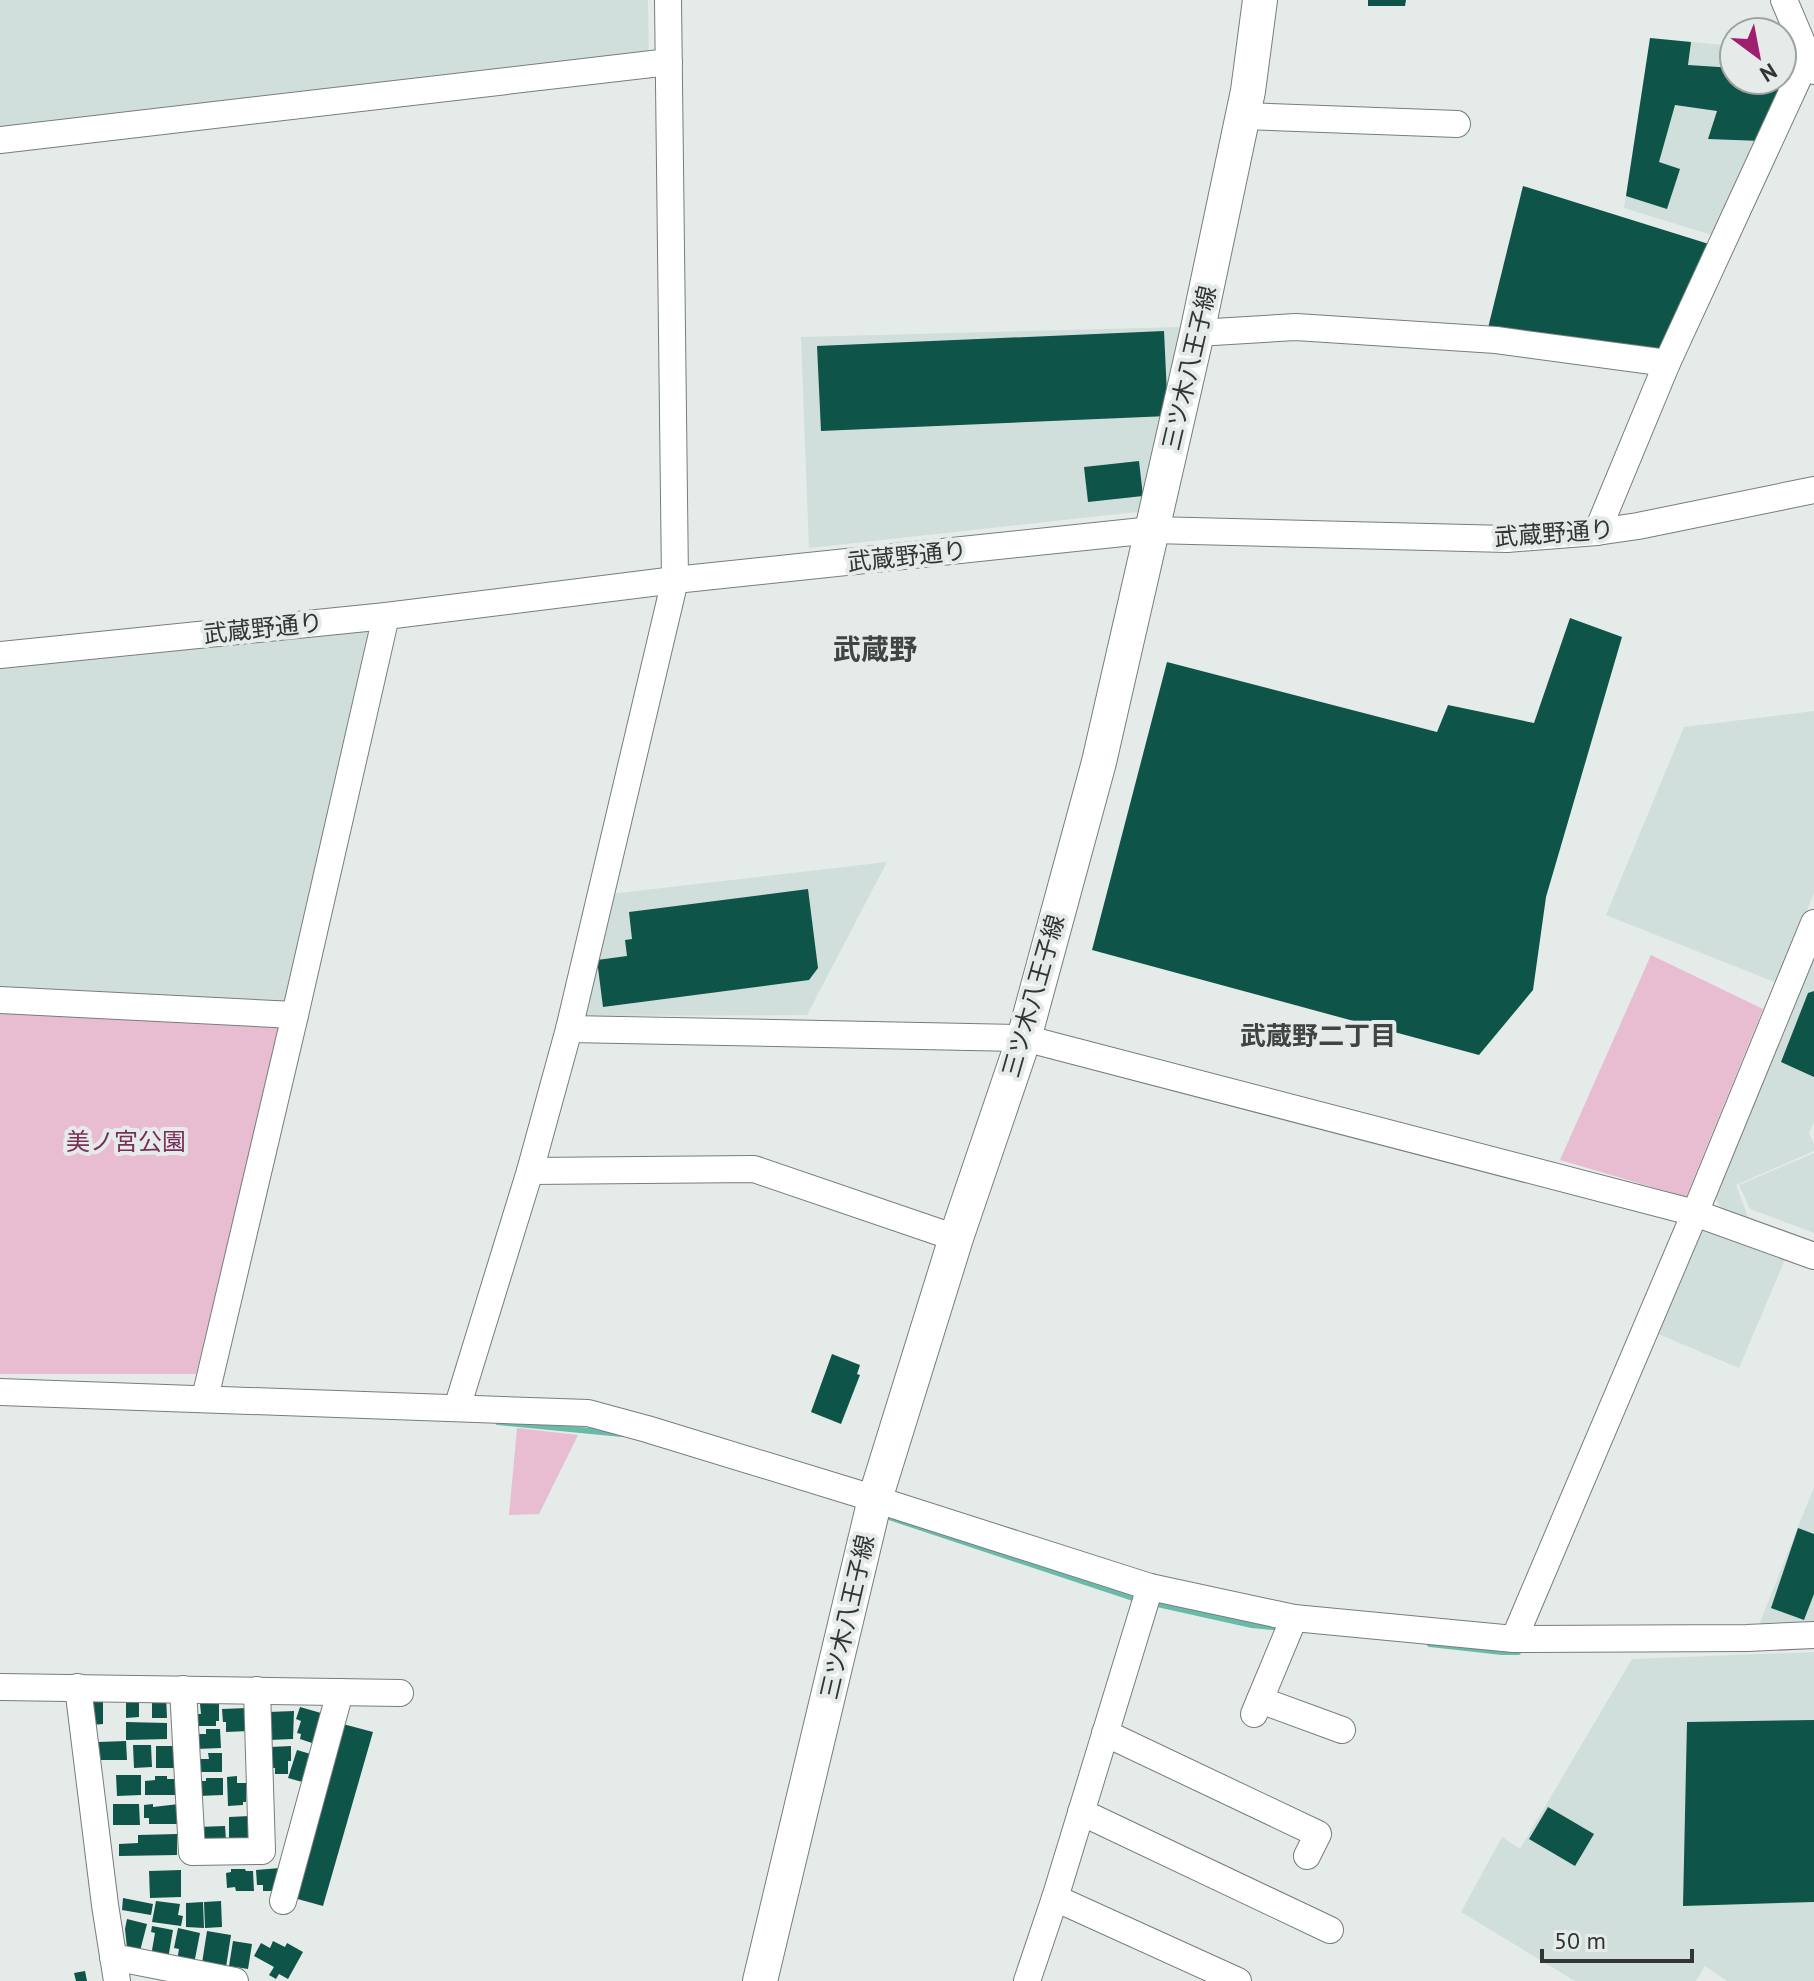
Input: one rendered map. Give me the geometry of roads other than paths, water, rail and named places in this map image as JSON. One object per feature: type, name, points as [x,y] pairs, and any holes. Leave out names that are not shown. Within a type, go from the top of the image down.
[{"type":"main road","name":"三ツ木八王子線","points":[[760,1981],[875,1499],[956,1238],[1024,1038],[1099,762],[1243,116],[1260,0]]},
{"type":"street","points":[[457,1408],[530,1171],[569,1029],[675,580],[668,0]]},
{"type":"street","points":[[1597,532],[1667,363],[1811,64],[1784,0]]},
{"type":"street","points":[[0,140],[669,62]]},
{"type":"street","points":[[1243,116],[1457,124]]},
{"type":"street","points":[[1197,333],[1296,327],[1496,340],[1667,363]]},
{"type":"street","name":"武蔵野通り","points":[[0,655],[386,616],[675,580],[1152,530],[1507,539],[1597,532],[1814,490]]},
{"type":"street","points":[[205,1398],[386,616]]},
{"type":"street","points":[[1514,1639],[1814,923]]},
{"type":"street","points":[[0,1000],[295,1015]]},
{"type":"street","points":[[569,1029],[1024,1038],[1695,1213],[1814,1256]]},
{"type":"street","points":[[530,1171],[754,1169],[956,1238]]},
{"type":"street","points":[[0,1392],[588,1413],[875,1499],[1147,1597],[1291,1626],[1514,1639],[1814,1635]]},
{"type":"street","points":[[1027,1981],[1147,1597]]},
{"type":"street","points":[[1291,1626],[1257,1707],[1342,1730]]},
{"type":"street","points":[[0,1687],[400,1693]]},
{"type":"street","points":[[78,1687],[115,1969],[235,1981]]},
{"type":"street","points":[[183,1689],[192,1852],[262,1851],[257,1690]]},
{"type":"street","points":[[283,1901],[340,1692]]},
{"type":"street","points":[[1105,1733],[1318,1834],[1307,1856]]},
{"type":"street","points":[[1081,1812],[1330,1930]]},
{"type":"street","points":[[1055,1898],[1238,1981]]},
{"type":"waterway","points":[[498,1422],[622,1434]]},
{"type":"waterway","points":[[889,1517],[1139,1600]]},
{"type":"waterway","points":[[1153,1603],[1252,1625],[1284,1628]]},
{"type":"waterway","points":[[1430,1644],[1518,1652]]},
{"type":"district","name":"武蔵野","points":[[875,648]]},
{"type":"district","name":"武蔵野二丁目","points":[[1318,1035]]},
{"type":"park label","name":"美ノ宮公園","points":[[126,1141]]}]
